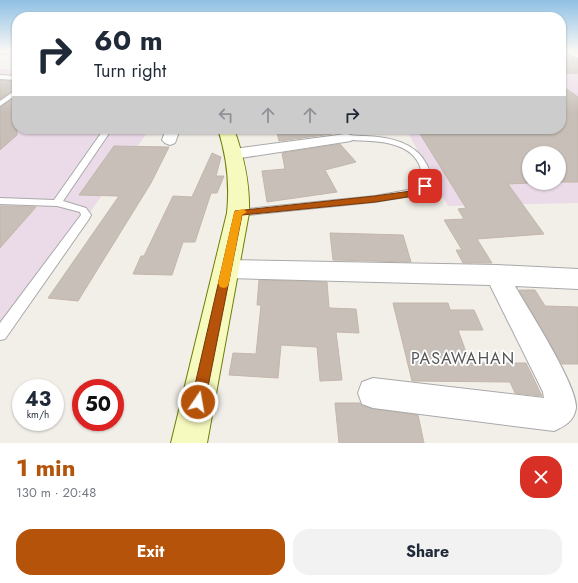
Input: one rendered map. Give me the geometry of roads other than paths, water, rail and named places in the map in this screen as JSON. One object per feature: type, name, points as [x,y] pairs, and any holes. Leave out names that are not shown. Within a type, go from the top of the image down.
[{"type":"main road","points":[[189,443],[238,213],[240,194],[234,154],[228,134]]},
{"type":"street","points":[[234,154],[346,138]]},
{"type":"street","points":[[227,269],[497,275],[578,279]]},
{"type":"street","points":[[373,393],[554,415],[560,409],[560,400],[552,378],[497,275]]},
{"type":"lane","points":[[0,77],[12,78]]},
{"type":"lane","points":[[0,104],[12,96]]},
{"type":"lane","points":[[57,203],[105,134]]},
{"type":"lane","points":[[238,213],[375,199],[420,192],[425,186],[427,179],[424,166],[410,149],[398,144],[387,142],[346,138]]},
{"type":"lane","points":[[0,200],[57,203],[83,210],[86,215],[0,334]]},
{"type":"district","name":"PASAWAHAN","points":[[463,358]]}]
